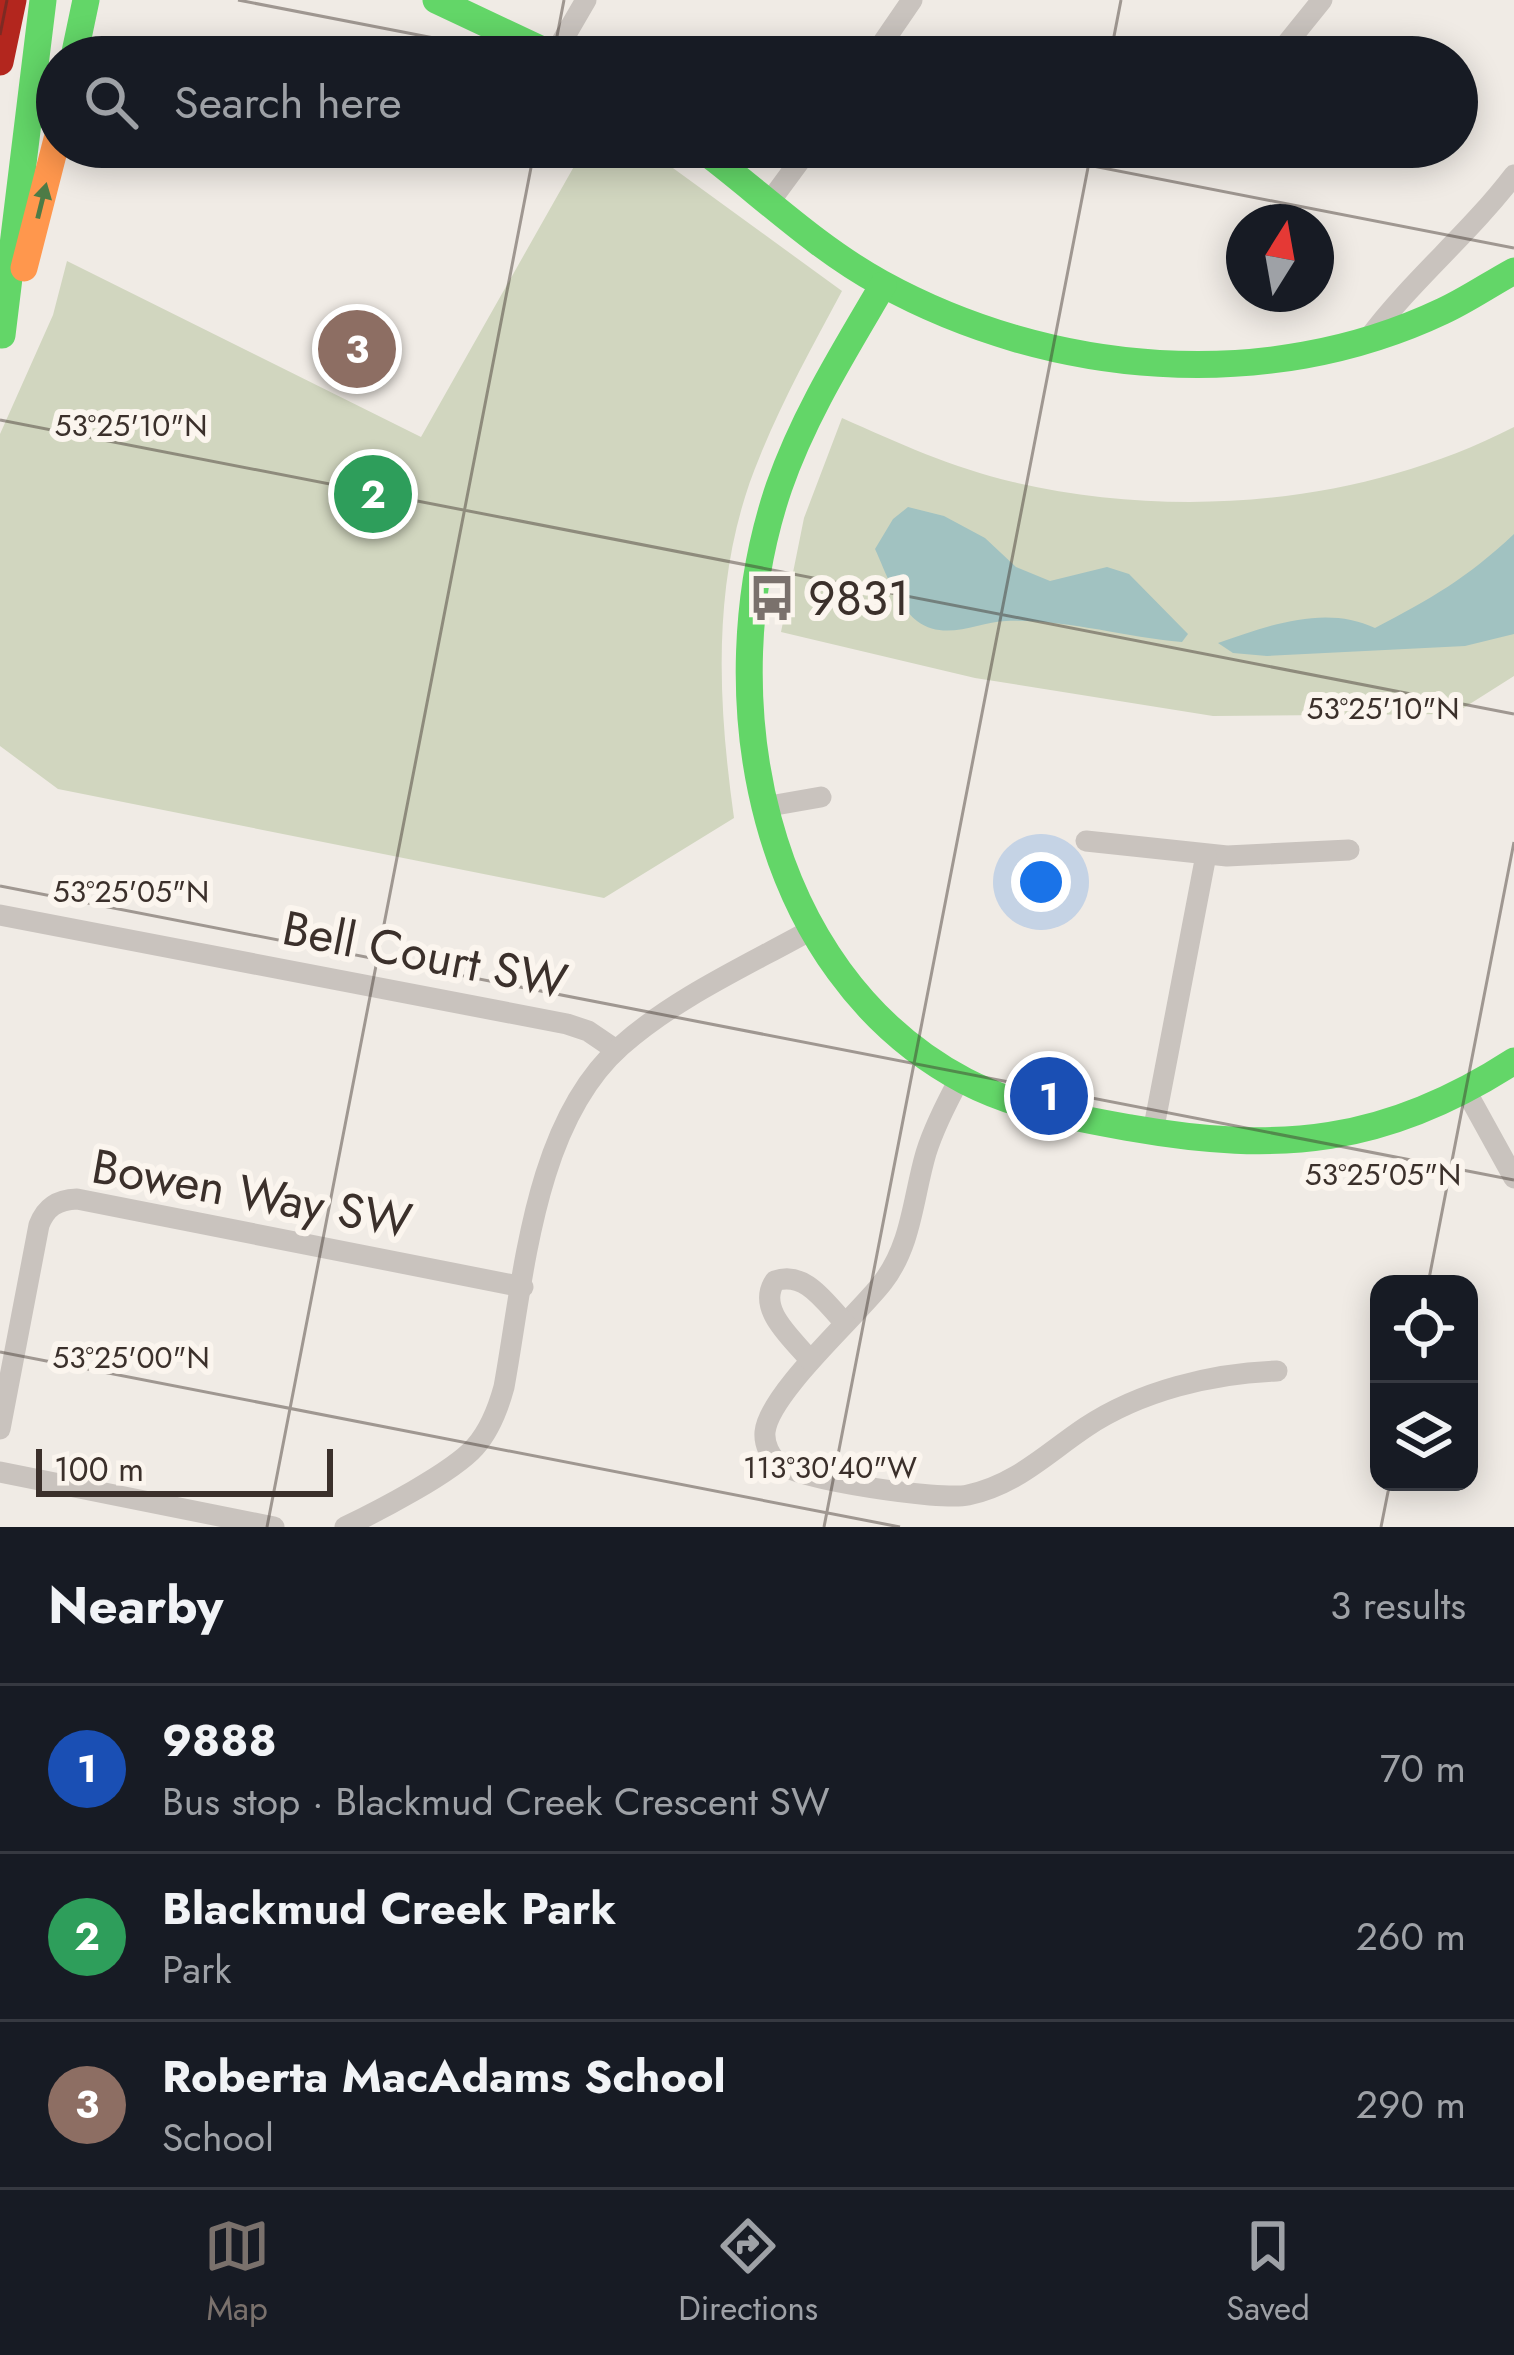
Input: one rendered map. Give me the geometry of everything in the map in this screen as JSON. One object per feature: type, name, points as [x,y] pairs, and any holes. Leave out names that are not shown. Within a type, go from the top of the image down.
[{"type":"street","points":[[0,62],[13,0]]},
{"type":"street","points":[[39,36],[43,0]]},
{"type":"street","points":[[78,36],[86,0]]},
{"type":"street","points":[[436,0],[512,36]]},
{"type":"street","points":[[566,36],[586,0]]},
{"type":"street","points":[[887,36],[912,0]]},
{"type":"street","points":[[1293,36],[1322,0]]},
{"type":"street","points":[[1,339],[36,56]]},
{"type":"street","points":[[1,339],[50,168]]},
{"type":"street","points":[[728,168],[883,285],[993,333],[1063,352],[1138,363],[1255,361],[1368,340],[1458,304],[1514,271]]},
{"type":"street","points":[[772,200],[795,168]]},
{"type":"street","points":[[1368,340],[1399,298],[1461,239],[1514,176]]},
{"type":"street","points":[[883,285],[802,428],[769,521],[753,610],[749,677],[764,806],[778,857],[809,931],[838,973],[890,1029],[960,1078],[1048,1112],[1153,1132],[1241,1143],[1315,1141],[1398,1120],[1466,1091],[1514,1061]]},
{"type":"street","points":[[764,806],[821,797]]},
{"type":"street","points":[[1086,841],[1206,855],[1349,850]]},
{"type":"street","points":[[1153,1132],[1206,855]]},
{"type":"street","name":"Bell Court SW","points":[[0,915],[567,1024],[616,1049]]},
{"type":"street","points":[[345,1527],[462,1459],[494,1419],[553,1151],[573,1109],[616,1049],[669,1010],[809,931]]},
{"type":"street","points":[[960,1078],[926,1153],[902,1250],[882,1283],[810,1360],[766,1425],[766,1445],[777,1462],[801,1472],[945,1498],[1007,1483],[1086,1427],[1148,1397],[1238,1372],[1277,1371]]},
{"type":"street","points":[[1466,1091],[1514,1178]]},
{"type":"street","name":"Bowen Way SW","points":[[0,1429],[39,1226],[47,1210],[62,1201],[77,1199],[523,1287]]},
{"type":"street","points":[[810,1360],[770,1306],[770,1288],[776,1280],[790,1277],[807,1284],[845,1323]]},
{"type":"street","points":[[0,1472],[274,1527]]},
{"type":"green space","points":[[573,168],[673,168],[842,291],[769,435],[733,544],[722,635],[722,680],[734,818],[604,898],[58,789],[0,746],[0,434],[53,315],[67,261],[421,437]]},
{"type":"green space","points":[[842,418],[947,462],[1013,482],[1076,494],[1204,502],[1332,489],[1395,474],[1514,427],[1514,676],[1454,714],[1213,716],[975,678],[781,632],[804,518]]},
{"type":"water","points":[[908,507],[944,516],[985,538],[1016,567],[1050,581],[1107,567],[1129,574],[1188,634],[1182,642],[1028,621],[950,630],[928,627],[903,606],[875,549],[893,519]]},
{"type":"water","points":[[1514,534],[1514,634],[1465,646],[1267,656],[1233,653],[1218,643],[1276,624],[1316,618],[1356,621],[1375,628],[1448,587]]},
{"type":"traffic: fast","points":[[39,36],[43,0]]},
{"type":"traffic: fast","points":[[78,36],[86,0]]},
{"type":"traffic: fast","points":[[436,0],[512,36]]},
{"type":"traffic: fast","points":[[2,335],[36,57]]},
{"type":"traffic: fast","points":[[725,168],[810,236],[881,283],[946,314],[1015,338],[1086,355],[1232,364],[1304,355],[1375,338],[1443,311],[1514,271]]},
{"type":"traffic: fast","points":[[883,285],[813,409],[779,487],[758,567],[750,651],[753,737],[768,820],[797,899],[839,971],[895,1033],[965,1081],[1046,1111],[1185,1136],[1283,1140],[1376,1126],[1467,1089],[1514,1061]]},
{"type":"traffic: slow","points":[[24,268],[50,168]]},
{"type":"traffic: jam","points":[[0,62],[13,0]]},
{"type":"place","name":"Roberta MacAdams School","points":[[357,349]]},
{"type":"place","name":"Blackmud Creek Park","points":[[373,494]]},
{"type":"place","name":"9831","points":[[772,598]]},
{"type":"place","name":"9888","points":[[1049,1096]]}]
